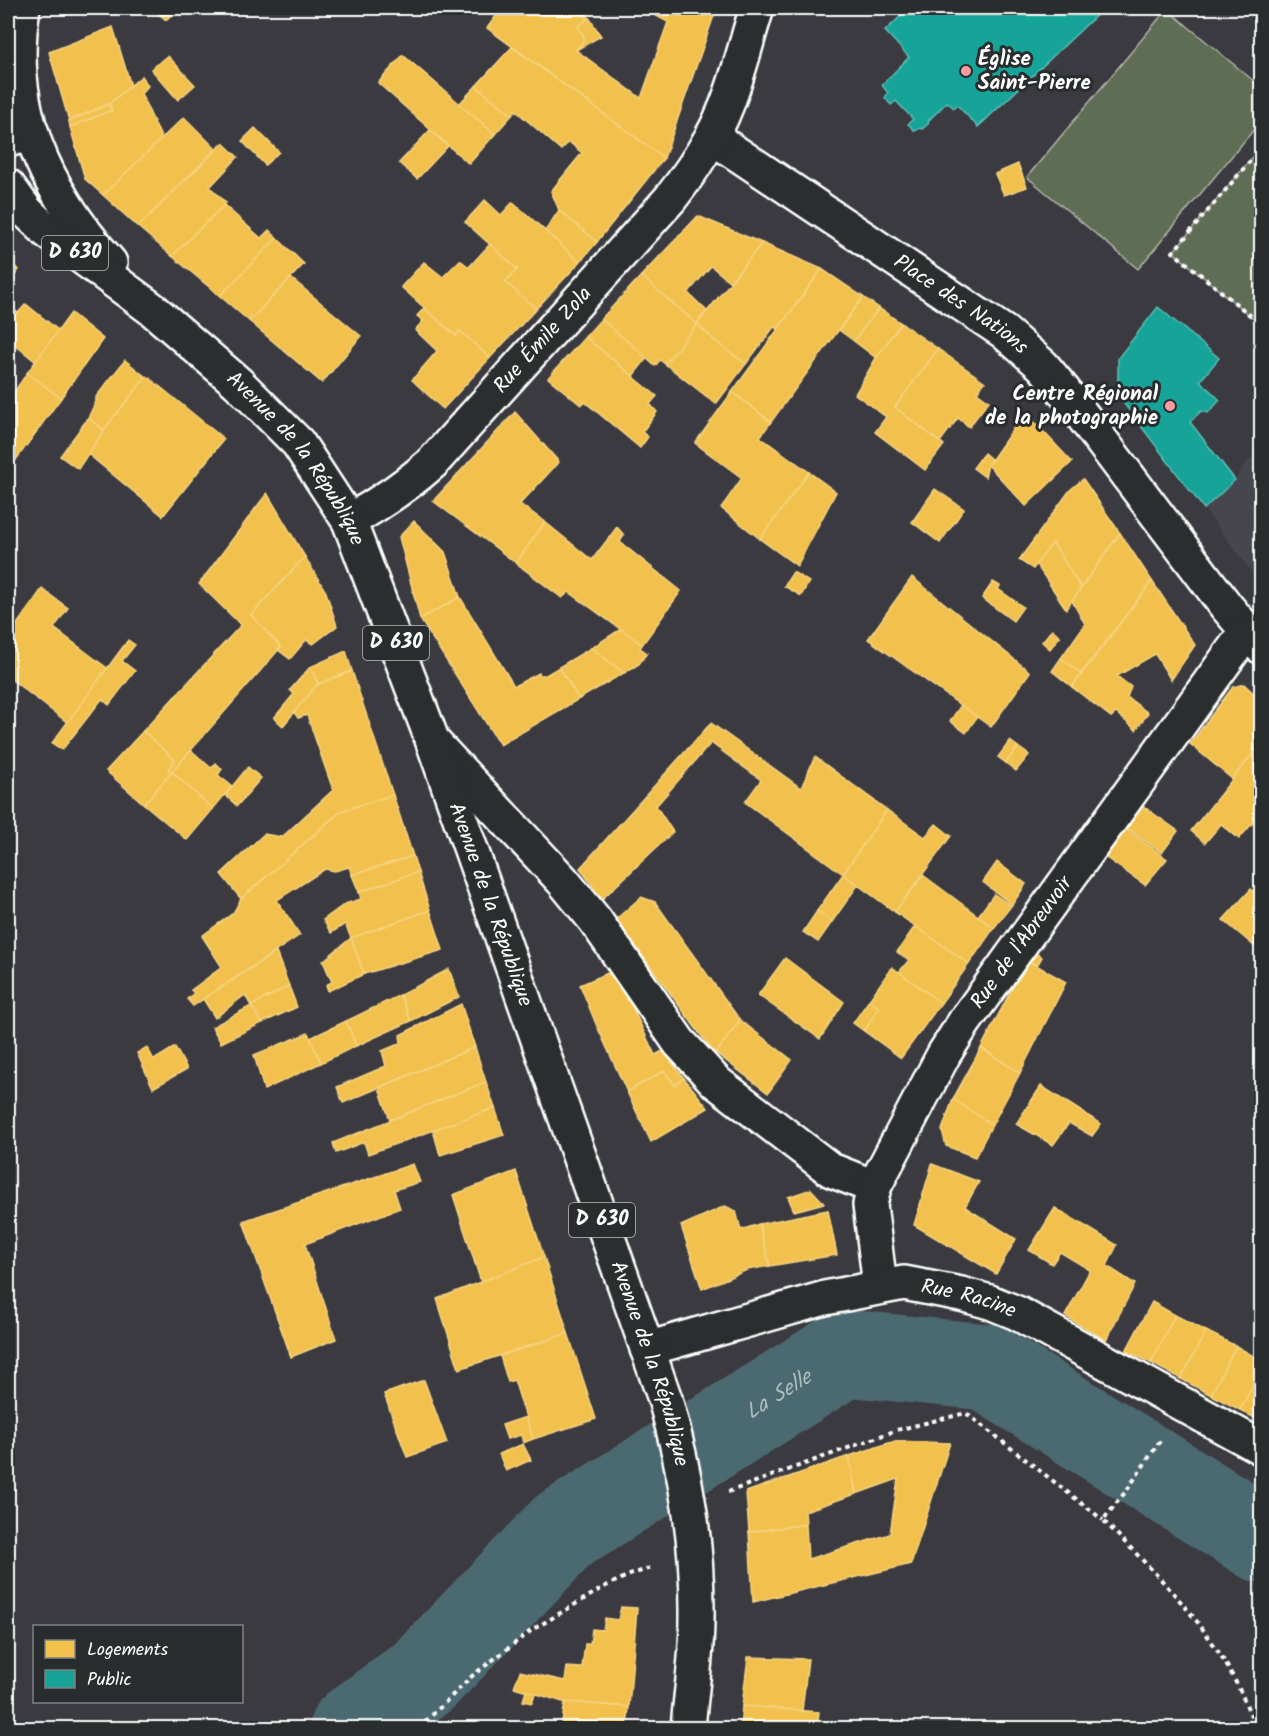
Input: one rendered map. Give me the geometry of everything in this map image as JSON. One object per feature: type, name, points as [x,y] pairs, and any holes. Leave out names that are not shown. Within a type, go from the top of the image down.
[{"type":"street","name":"Avenue de la République","points":[[23,8],[18,54],[20,136],[67,208],[108,261],[152,309]]},
{"type":"street","points":[[712,136],[733,87],[757,8]]},
{"type":"street","name":"Rue Émile Zola","points":[[350,521],[392,495],[432,463],[670,199],[689,174],[712,136]]},
{"type":"street","name":"Place des Nations","points":[[712,136],[1004,332],[1043,366],[1226,606],[1254,639]]},
{"type":"street","name":"Avenue de la République","points":[[8,186],[27,212],[48,232],[152,309],[238,383],[298,443],[350,521],[433,742],[665,1399],[685,1473],[695,1546],[697,1622],[688,1728]]},
{"type":"street","name":"Rue de l'Abreuvoir","points":[[880,1286],[870,1205],[874,1187],[944,1054],[965,1021],[1254,639]]},
{"type":"street","name":"Avenue de la République","points":[[433,742],[563,881],[595,920],[679,1041],[716,1082],[831,1170],[874,1187]]},
{"type":"street","name":"Rue Racine","points":[[647,1349],[825,1298],[880,1286],[904,1284],[927,1286],[990,1302],[1017,1313],[1262,1448]]},
{"type":"path","points":[[1262,147],[1173,252],[1262,325]]},
{"type":"path","points":[[725,1493],[897,1430],[966,1413],[1103,1520],[1167,1584],[1218,1648],[1240,1687],[1255,1728]]},
{"type":"path","points":[[1103,1520],[1127,1490],[1153,1451]]},
{"type":"path","points":[[419,1728],[472,1676],[532,1630],[606,1586],[695,1546]]},
{"type":"shaded area","points":[[1261,448],[1261,584],[1204,509],[1235,480],[1242,468]]},
{"type":"green space","points":[[1167,9],[1261,87],[1261,121],[1138,269],[1027,177]]},
{"type":"green space","points":[[1261,147],[1261,325],[1173,252]]},
{"type":"building: Logements","points":[[152,8],[178,8],[166,20]]},
{"type":"building: Logements","points":[[502,8],[580,8],[587,20],[578,26],[585,39],[576,50],[641,98],[668,22],[641,8],[713,8],[716,10],[664,158],[487,28]]},
{"type":"building: Logements","points":[[580,8],[583,8],[601,36],[576,50],[585,39],[578,26],[587,20]]},
{"type":"building: Logements","points":[[113,27],[131,86],[109,104],[69,121],[49,52]]},
{"type":"building: Logements","points":[[512,47],[664,158],[597,242],[559,210],[551,191],[582,153],[569,142],[561,150],[515,110],[512,115],[476,86]]},
{"type":"building: Logements","points":[[403,55],[495,134],[469,164],[378,83]]},
{"type":"building: Logements","points":[[168,56],[195,85],[178,100],[151,69]]},
{"type":"building: Logements","points":[[142,76],[148,86],[141,94],[162,139],[103,195],[85,179],[70,127],[112,110],[109,104]]},
{"type":"building: Logements","points":[[476,86],[512,115],[495,134],[459,104]]},
{"type":"building: Logements","points":[[109,104],[112,110],[70,127],[69,121]]},
{"type":"building: Logements","points":[[184,117],[216,149],[138,227],[103,195]]},
{"type":"building: Logements","points":[[255,128],[279,152],[265,165],[242,141]]},
{"type":"building: Logements","points":[[430,130],[448,146],[417,179],[399,163]]},
{"type":"building: Logements","points":[[223,143],[238,157],[210,187],[226,203],[172,256],[138,227]]},
{"type":"building: Logements","points":[[1018,164],[1027,187],[1004,195],[995,174]]},
{"type":"building: Logements","points":[[485,200],[501,215],[513,202],[580,262],[536,309],[505,282],[517,269],[465,222]]},
{"type":"building: Logements","points":[[224,205],[261,238],[269,230],[277,238],[220,296],[172,256]]},
{"type":"building: Logements","points":[[559,210],[597,242],[580,262],[545,231]]},
{"type":"building: Logements","points":[[698,216],[762,243],[730,282],[711,266],[688,293],[707,311],[696,324],[641,276]]},
{"type":"building: Logements","points":[[277,238],[304,264],[249,321],[220,296]]},
{"type":"building: Logements","points":[[762,243],[822,269],[778,329],[774,327],[746,364],[716,342],[697,324]]},
{"type":"building: Logements","points":[[490,244],[517,269],[505,282],[536,309],[490,358],[460,331],[456,336],[401,287],[424,262],[443,277],[460,260],[469,267]]},
{"type":"building: Logements","points":[[8,261],[19,270],[8,285]]},
{"type":"building: Logements","points":[[822,269],[863,297],[771,422],[732,392]]},
{"type":"building: Logements","points":[[641,276],[697,324],[665,364],[660,360],[655,366],[601,319]]},
{"type":"building: Logements","points":[[291,278],[361,336],[322,383],[249,321]]},
{"type":"building: Logements","points":[[863,297],[879,308],[854,341],[839,330]]},
{"type":"building: Logements","points":[[26,304],[59,331],[36,362],[14,344],[8,352],[8,305],[18,313]]},
{"type":"building: Logements","points":[[424,308],[456,336],[460,331],[490,358],[443,409],[412,380],[437,351],[415,330],[423,321],[417,316]]},
{"type":"building: Logements","points":[[879,308],[901,323],[876,358],[854,341]]},
{"type":"building: Logements","points":[[71,313],[103,339],[61,398],[27,373]]},
{"type":"building: Logements","points":[[601,319],[647,358],[633,376],[585,337]]},
{"type":"building: Logements","points":[[901,323],[938,349],[895,407],[944,445],[925,470],[875,432],[886,417],[855,394],[876,358]]},
{"type":"building: Logements","points":[[697,324],[716,342],[746,364],[716,404],[665,364]]},
{"type":"building: Logements","points":[[585,337],[657,396],[650,404],[657,412],[642,432],[648,437],[640,448],[585,402],[581,405],[548,378]]},
{"type":"building: Logements","points":[[938,349],[985,382],[977,392],[989,401],[969,427],[958,418],[940,442],[895,407]]},
{"type":"building: Logements","points":[[125,360],[146,377],[104,430],[88,418],[96,397]]},
{"type":"building: Logements","points":[[27,373],[61,398],[8,471],[8,401]]},
{"type":"building: Logements","points":[[147,376],[224,439],[163,516],[88,454],[109,423]]},
{"type":"building: Logements","points":[[732,392],[771,422],[760,437],[809,472],[760,539],[721,508],[742,478],[695,443]]},
{"type":"building: Logements","points":[[515,412],[559,462],[520,504],[545,522],[516,563],[433,501]]},
{"type":"building: Logements","points":[[1025,412],[1072,462],[1026,506],[988,465]]},
{"type":"building: Logements","points":[[88,418],[104,430],[78,469],[60,456]]},
{"type":"building: Logements","points":[[984,453],[991,459],[985,477],[973,468]]},
{"type":"building: Logements","points":[[809,472],[836,492],[797,566],[760,539]]},
{"type":"building: Logements","points":[[1083,479],[1120,533],[1081,588],[1053,543],[1033,569],[1019,560],[1070,490]]},
{"type":"building: Logements","points":[[935,489],[964,509],[940,543],[912,522]]},
{"type":"building: Logements","points":[[267,493],[305,557],[251,615],[281,647],[172,772],[168,769],[175,760],[143,731],[241,625],[199,584]]},
{"type":"building: Logements","points":[[414,521],[445,552],[460,597],[420,619],[399,537]]},
{"type":"building: Logements","points":[[545,522],[592,560],[617,527],[624,535],[620,542],[681,591],[642,645],[569,592],[562,598],[516,563]]},
{"type":"building: Logements","points":[[1120,533],[1152,581],[1081,674],[1061,658],[1085,624],[1072,601]]},
{"type":"building: Logements","points":[[1053,543],[1081,588],[1066,609],[1036,564]]},
{"type":"building: Logements","points":[[305,557],[326,592],[337,626],[313,644],[306,640],[290,659],[278,650],[281,647],[251,615]]},
{"type":"building: Logements","points":[[793,572],[809,582],[801,596],[784,586]]},
{"type":"building: Logements","points":[[912,577],[1030,672],[991,727],[868,639]]},
{"type":"building: Logements","points":[[1152,581],[1195,645],[1171,680],[1155,654],[1117,676],[1131,687],[1127,697],[1148,713],[1136,730],[1116,713],[1111,717],[1072,687]]},
{"type":"building: Logements","points":[[993,582],[1000,586],[998,589],[1023,607],[1013,621],[982,598]]},
{"type":"building: Logements","points":[[42,589],[68,608],[54,628],[107,668],[68,723],[8,677],[8,637]]},
{"type":"building: Logements","points":[[460,597],[514,686],[539,673],[546,675],[559,667],[579,699],[500,745],[420,619]]},
{"type":"building: Logements","points":[[621,629],[642,645],[640,648],[647,653],[639,664],[624,673],[591,648]]},
{"type":"building: Logements","points":[[1052,629],[1060,636],[1050,649],[1042,642]]},
{"type":"building: Logements","points":[[128,640],[135,645],[122,661],[135,671],[109,705],[102,699],[62,750],[52,743]]},
{"type":"building: Logements","points":[[591,648],[624,673],[579,699],[559,667]]},
{"type":"building: Logements","points":[[346,651],[352,671],[318,684],[310,667]]},
{"type":"building: Logements","points":[[1061,658],[1081,674],[1072,687],[1052,671]]},
{"type":"building: Logements","points":[[310,667],[318,684],[283,726],[274,718],[294,694],[290,690]]},
{"type":"building: Logements","points":[[352,671],[393,795],[341,811],[241,899],[221,874],[264,834],[282,837],[333,790],[307,715],[298,718],[294,712],[318,684]]},
{"type":"building: Logements","points":[[1244,684],[1262,701],[1262,742],[1232,779],[1190,744],[1233,687]]},
{"type":"building: Logements","points":[[961,705],[977,717],[966,733],[950,721]]},
{"type":"building: Logements","points":[[711,723],[801,788],[815,757],[887,810],[843,874],[745,802],[761,780],[711,743],[656,806],[673,832],[602,899],[580,868]]},
{"type":"building: Logements","points":[[143,731],[175,760],[168,769],[172,772],[144,804],[106,771]]},
{"type":"building: Logements","points":[[1010,741],[1018,747],[1006,763],[998,757]]},
{"type":"building: Logements","points":[[1262,742],[1262,812],[1239,839],[1221,824],[1205,843],[1191,831]]},
{"type":"building: Logements","points":[[1018,747],[1029,755],[1016,771],[1006,763]]},
{"type":"building: Logements","points":[[191,750],[211,768],[216,763],[222,769],[218,775],[232,786],[213,809],[172,772]]},
{"type":"building: Logements","points":[[248,767],[261,778],[237,806],[225,795]]},
{"type":"building: Logements","points":[[172,772],[213,809],[187,840],[144,804]]},
{"type":"building: Logements","points":[[393,795],[413,856],[352,875],[349,867],[335,871],[325,869],[277,900],[300,935],[193,1006],[187,999],[194,993],[191,990],[222,967],[202,936],[233,913],[241,899],[341,811]]},
{"type":"building: Logements","points":[[1143,806],[1178,831],[1162,853],[1127,828]]},
{"type":"building: Logements","points":[[887,810],[925,837],[936,824],[951,836],[895,912],[843,874]]},
{"type":"building: Logements","points":[[1126,829],[1167,859],[1145,885],[1105,857]]},
{"type":"building: Logements","points":[[413,856],[418,872],[359,892],[352,875]]},
{"type":"building: Logements","points":[[997,862],[1026,884],[1012,905],[983,882]]},
{"type":"building: Logements","points":[[418,872],[430,910],[351,938],[345,924],[331,933],[323,920],[345,904],[361,899],[359,892]]},
{"type":"building: Logements","points":[[843,874],[858,885],[832,922],[817,911]]},
{"type":"building: Logements","points":[[923,875],[994,928],[969,964],[895,912]]},
{"type":"building: Logements","points":[[1251,889],[1262,898],[1262,947],[1259,950],[1223,920]]},
{"type":"building: Logements","points":[[994,894],[1011,906],[994,928],[978,916]]},
{"type":"building: Logements","points":[[641,897],[655,902],[740,1020],[716,1053],[616,919]]},
{"type":"building: Logements","points":[[430,910],[443,950],[364,974],[351,938]]},
{"type":"building: Logements","points":[[817,911],[832,922],[818,942],[803,932]]},
{"type":"building: Logements","points":[[915,926],[969,964],[941,1003],[899,972],[909,960],[897,952]]},
{"type":"building: Logements","points":[[351,938],[364,974],[328,991],[326,985],[332,982],[323,961]]},
{"type":"building: Logements","points":[[1033,951],[1042,957],[1037,966],[1027,960]]},
{"type":"building: Logements","points":[[276,952],[289,986],[251,1006],[245,995],[215,1018],[203,999]]},
{"type":"building: Logements","points":[[785,958],[844,1002],[820,1039],[758,995]]},
{"type":"building: Logements","points":[[1027,960],[1066,982],[1020,1073],[981,1048]]},
{"type":"building: Logements","points":[[892,967],[941,1003],[901,1058],[864,1031],[879,1008],[869,1000]]},
{"type":"building: Logements","points":[[449,969],[459,997],[411,1021],[400,995]]},
{"type":"building: Logements","points":[[608,973],[625,992],[655,1055],[663,1051],[684,1078],[675,1085],[664,1071],[627,1092],[580,985]]},
{"type":"building: Logements","points":[[289,986],[297,1007],[262,1023],[251,1006]]},
{"type":"building: Logements","points":[[400,995],[411,1021],[356,1046],[346,1021]]},
{"type":"building: Logements","points":[[869,1000],[879,1008],[864,1031],[853,1023]]},
{"type":"building: Logements","points":[[461,1004],[475,1047],[343,1103],[337,1087],[386,1066],[382,1051],[401,1043],[400,1035]]},
{"type":"building: Logements","points":[[251,1006],[262,1023],[221,1043],[212,1027]]},
{"type":"building: Logements","points":[[740,1020],[792,1060],[768,1093],[716,1053]]},
{"type":"building: Logements","points":[[346,1021],[356,1046],[321,1063],[310,1038]]},
{"type":"building: Logements","points":[[308,1033],[321,1063],[264,1090],[254,1055]]},
{"type":"building: Logements","points":[[147,1047],[154,1060],[175,1047],[187,1069],[153,1088],[137,1053]]},
{"type":"building: Logements","points":[[475,1047],[486,1082],[390,1120],[379,1088]]},
{"type":"building: Logements","points":[[981,1048],[1020,1073],[992,1125],[953,1099]]},
{"type":"building: Logements","points":[[664,1071],[675,1085],[684,1078],[708,1108],[651,1142],[627,1092]]},
{"type":"building: Logements","points":[[486,1082],[495,1108],[368,1154],[364,1142],[336,1153],[333,1143]]},
{"type":"building: Logements","points":[[1041,1086],[1101,1124],[1092,1136],[1069,1123],[1053,1145],[1016,1124]]},
{"type":"building: Logements","points":[[953,1099],[992,1125],[975,1157],[946,1146],[942,1130]]},
{"type":"building: Logements","points":[[495,1108],[504,1135],[440,1155],[433,1130]]},
{"type":"building: Logements","points":[[413,1164],[420,1182],[394,1190],[400,1208],[305,1244],[336,1339],[291,1357],[243,1221]]},
{"type":"building: Logements","points":[[932,1164],[979,1182],[965,1207],[1016,1239],[996,1274],[914,1225]]},
{"type":"building: Logements","points":[[516,1171],[544,1257],[481,1282],[453,1195]]},
{"type":"building: Logements","points":[[811,1189],[824,1203],[794,1211],[788,1197]]},
{"type":"building: Logements","points":[[725,1206],[736,1211],[741,1230],[759,1224],[770,1266],[747,1270],[702,1289],[681,1226]]},
{"type":"building: Logements","points":[[1055,1208],[1117,1245],[1107,1266],[1135,1284],[1106,1340],[1065,1316],[1090,1270],[1060,1252],[1052,1264],[1029,1250]]},
{"type":"building: Logements","points":[[828,1210],[837,1255],[770,1266],[759,1224]]},
{"type":"building: Logements","points":[[544,1257],[568,1333],[459,1369],[437,1299]]},
{"type":"building: Logements","points":[[1152,1302],[1175,1315],[1151,1363],[1126,1351]]},
{"type":"building: Logements","points":[[1175,1315],[1206,1331],[1181,1379],[1151,1363]]},
{"type":"building: Logements","points":[[1206,1331],[1236,1346],[1211,1395],[1181,1379]]},
{"type":"building: Logements","points":[[568,1333],[596,1419],[533,1439],[514,1380],[508,1382],[500,1356]]},
{"type":"building: Logements","points":[[1236,1346],[1262,1361],[1262,1369],[1240,1410],[1211,1395]]},
{"type":"building: Logements","points":[[1262,1369],[1262,1422],[1240,1410]]},
{"type":"building: Logements","points":[[424,1380],[447,1443],[407,1457],[384,1394]]},
{"type":"building: Logements","points":[[526,1417],[533,1439],[523,1443],[521,1435],[507,1439],[502,1425]]},
{"type":"building: Logements","points":[[895,1441],[950,1443],[911,1564],[753,1602],[749,1532],[806,1524],[808,1559],[890,1534],[898,1479],[856,1494],[849,1456]]},
{"type":"building: Logements","points":[[523,1444],[531,1460],[506,1471],[499,1454]]},
{"type":"building: Logements","points":[[849,1456],[856,1494],[805,1511],[806,1524],[749,1532],[746,1492]]},
{"type":"building: Logements","points":[[621,1607],[637,1608],[629,1707],[563,1702],[514,1687],[520,1671],[565,1681],[567,1667],[582,1668],[585,1644],[590,1644],[592,1629],[603,1630],[605,1618],[618,1620]]},
{"type":"building: Logements","points":[[748,1657],[808,1659],[802,1711],[742,1706]]},
{"type":"building: Logements","points":[[526,1691],[535,1693],[532,1703],[523,1701]]},
{"type":"building: Logements","points":[[565,1702],[629,1707],[627,1728],[561,1728]]},
{"type":"building: Logements","points":[[742,1706],[819,1712],[817,1728],[740,1728]]},
{"type":"building: Public","name":"Église Saint-Pierre","points":[[909,8],[1104,8],[978,127],[957,105],[954,108],[947,102],[928,121],[929,123],[915,131],[908,124],[913,119],[896,101],[891,105],[885,98],[888,93],[882,85],[909,57],[885,31]]},
{"type":"building: Public","name":"Centre Régional de la photographie","points":[[1158,307],[1219,358],[1200,381],[1220,400],[1208,413],[1201,411],[1190,422],[1235,480],[1204,509],[1118,396],[1118,358]]},
{"type":"waterway","name":"La Selle","points":[[353,1728],[424,1676],[564,1530],[846,1353],[986,1367],[1262,1539]]},
{"type":"place","name":"Église Saint-Pierre","points":[[966,71]]},
{"type":"place","name":"Centre Régional de la photographie","points":[[1170,406]]}]
